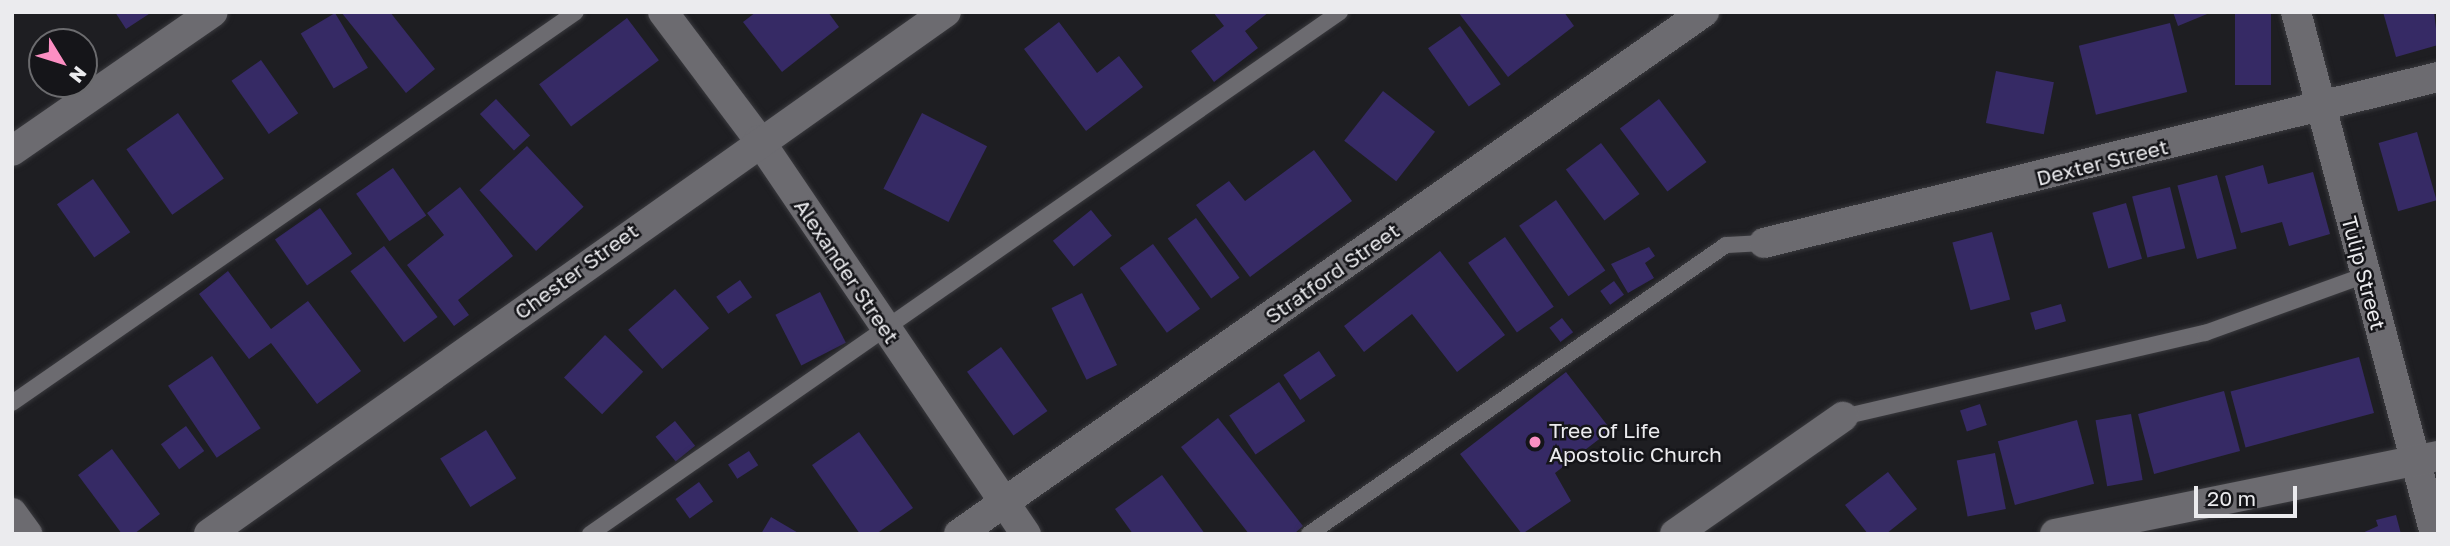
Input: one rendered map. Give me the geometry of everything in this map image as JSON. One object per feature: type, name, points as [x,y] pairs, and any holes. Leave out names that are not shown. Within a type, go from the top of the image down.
[{"type":"street","points":[[12,151],[213,12]]},
{"type":"street","name":"Alexander Street","points":[[663,12],[759,140],[1026,534]]},
{"type":"street","name":"Chester Street","points":[[208,534],[759,140],[946,12]]},
{"type":"street","name":"Stratford Street","points":[[959,534],[1704,12]]},
{"type":"street","name":"Tulip Street","points":[[2296,12],[2365,275],[2427,459],[2435,534]]},
{"type":"street","name":"Dexter Street","points":[[1764,243],[2320,109],[2438,77]]},
{"type":"street","points":[[1675,534],[1843,417]]},
{"type":"street","points":[[2055,534],[2427,459]]},
{"type":"street","points":[[12,513],[27,534]]},
{"type":"lane","points":[[12,403],[576,12]]},
{"type":"lane","points":[[590,534],[1340,12]]},
{"type":"lane","points":[[1310,534],[1726,244],[1764,243]]},
{"type":"lane","points":[[1843,417],[2205,333],[2365,275]]},
{"type":"building","points":[[115,12],[152,12],[126,29]]},
{"type":"building","points":[[341,12],[390,12],[435,69],[406,93]]},
{"type":"building","points":[[756,12],[828,12],[839,27],[782,72],[743,22]]},
{"type":"building","points":[[1213,12],[1269,12],[1245,31],[1258,48],[1214,82],[1191,51],[1224,26]]},
{"type":"building","points":[[1458,12],[1564,12],[1574,26],[1508,77]]},
{"type":"building","points":[[2173,12],[2212,12],[2178,26]]},
{"type":"building","points":[[2235,12],[2271,12],[2271,85],[2235,85]]},
{"type":"building","points":[[2383,12],[2434,12],[2438,45],[2396,57]]},
{"type":"building","points":[[335,13],[368,68],[334,88],[301,34]]},
{"type":"building","points":[[627,18],[659,60],[571,127],[539,84]]},
{"type":"building","points":[[1059,22],[1097,73],[1119,56],[1143,87],[1086,131],[1024,49]]},
{"type":"building","points":[[2170,23],[2187,92],[2096,115],[2079,46]]},
{"type":"building","points":[[1460,26],[1501,84],[1469,107],[1428,48]]},
{"type":"building","points":[[261,60],[298,113],[269,134],[232,81]]},
{"type":"building","points":[[1996,71],[2054,82],[2044,134],[1986,123]]},
{"type":"building","points":[[1383,91],[1435,132],[1396,181],[1344,141]]},
{"type":"building","points":[[496,99],[530,136],[514,151],[480,114]]},
{"type":"building","points":[[1659,99],[1707,162],[1667,192],[1620,128]]},
{"type":"building","points":[[178,113],[224,179],[172,215],[126,149]]},
{"type":"building","points":[[922,113],[987,146],[948,222],[883,189]]},
{"type":"building","points":[[2417,132],[2437,200],[2398,211],[2379,143]]},
{"type":"building","points":[[1601,143],[1640,194],[1604,221],[1566,169]]},
{"type":"building","points":[[527,146],[584,207],[536,251],[479,190]]},
{"type":"building","points":[[1314,150],[1352,201],[1250,277],[1196,205],[1229,181],[1245,201]]},
{"type":"building","points":[[2263,165],[2268,184],[2313,172],[2330,234],[2289,246],[2282,222],[2241,233],[2225,176]]},
{"type":"building","points":[[393,168],[426,216],[389,241],[356,194]]},
{"type":"building","points":[[2217,175],[2237,248],[2197,259],[2177,186]]},
{"type":"building","points":[[93,179],[130,232],[94,257],[57,204]]},
{"type":"building","points":[[460,187],[513,256],[458,300],[469,315],[454,326],[407,265],[444,235],[427,213]]},
{"type":"building","points":[[2170,187],[2185,248],[2147,258],[2132,196]]},
{"type":"building","points":[[1556,200],[1605,270],[1568,296],[1519,226]]},
{"type":"building","points":[[2126,203],[2142,259],[2108,268],[2092,213]]},
{"type":"building","points":[[320,208],[352,254],[307,285],[275,240]]},
{"type":"building","points":[[1091,210],[1112,236],[1074,266],[1053,241]]},
{"type":"building","points":[[1196,218],[1239,278],[1211,298],[1168,239]]},
{"type":"building","points":[[1992,232],[2010,300],[1971,310],[1952,243]]},
{"type":"building","points":[[1505,237],[1554,307],[1517,332],[1468,263]]},
{"type":"building","points":[[1153,244],[1200,309],[1167,333],[1120,268]]},
{"type":"building","points":[[384,246],[438,317],[404,342],[350,271]]},
{"type":"building","points":[[1649,247],[1655,256],[1645,263],[1654,278],[1628,293],[1611,264]]},
{"type":"building","points":[[1440,251],[1505,335],[1457,372],[1412,314],[1364,352],[1344,326]]},
{"type":"building","points":[[228,271],[271,329],[308,301],[361,371],[317,404],[271,343],[249,359],[199,294]]},
{"type":"building","points":[[740,280],[752,297],[728,314],[716,297]]},
{"type":"building","points":[[1614,281],[1624,295],[1610,305],[1600,291]]},
{"type":"building","points":[[675,289],[709,328],[662,369],[628,330]]},
{"type":"building","points":[[820,292],[846,343],[801,365],[775,315]]},
{"type":"building","points":[[1082,293],[1117,365],[1087,380],[1051,308]]},
{"type":"building","points":[[2061,304],[2066,321],[2035,330],[2030,313]]},
{"type":"building","points":[[1562,318],[1573,332],[1560,342],[1549,328]]},
{"type":"building","points":[[605,335],[643,372],[602,414],[564,377]]},
{"type":"building","points":[[1001,347],[1047,411],[1013,436],[967,372]]},
{"type":"building","points":[[1319,351],[1336,376],[1300,400],[1283,375]]},
{"type":"building","points":[[212,356],[261,428],[217,458],[168,386]]},
{"type":"building","points":[[2359,357],[2374,413],[2246,447],[2231,391]]},
{"type":"building","name":"Tree of Life Apostolic Church","points":[[1566,372],[1611,430],[1555,473],[1571,501],[1522,534],[1460,454]]},
{"type":"building","points":[[1279,382],[1305,421],[1256,455],[1229,416]]},
{"type":"building","points":[[2224,391],[2240,451],[2154,474],[2138,414]]},
{"type":"building","points":[[1980,404],[1987,425],[1967,431],[1960,410]]},
{"type":"building","points":[[2131,414],[2143,480],[2107,486],[2096,420]]},
{"type":"building","points":[[1218,418],[1303,526],[1294,534],[1249,534],[1181,447]]},
{"type":"building","points":[[2077,420],[2094,484],[2015,505],[1998,441]]},
{"type":"building","points":[[675,421],[695,446],[676,462],[656,437]]},
{"type":"building","points":[[186,426],[204,451],[179,469],[161,444]]},
{"type":"building","points":[[486,430],[516,478],[470,507],[440,459]]},
{"type":"building","points":[[859,432],[913,508],[876,534],[860,534],[812,465]]},
{"type":"building","points":[[112,449],[160,514],[134,534],[122,534],[78,475]]},
{"type":"building","points":[[749,451],[758,465],[737,479],[728,465]]},
{"type":"building","points":[[1995,453],[2006,509],[1968,516],[1957,460]]},
{"type":"building","points":[[1888,472],[1917,509],[1886,534],[1868,534],[1845,505]]},
{"type":"building","points":[[1162,475],[1205,534],[1133,534],[1115,509]]},
{"type":"building","points":[[699,482],[713,501],[690,518],[676,499]]},
{"type":"building","points":[[2396,515],[2401,534],[2360,534],[2378,526],[2376,520]]},
{"type":"building","points":[[771,517],[800,534],[761,534]]},
{"type":"place","name":"Tree of Life Apostolic Church","points":[[1535,442]]}]
